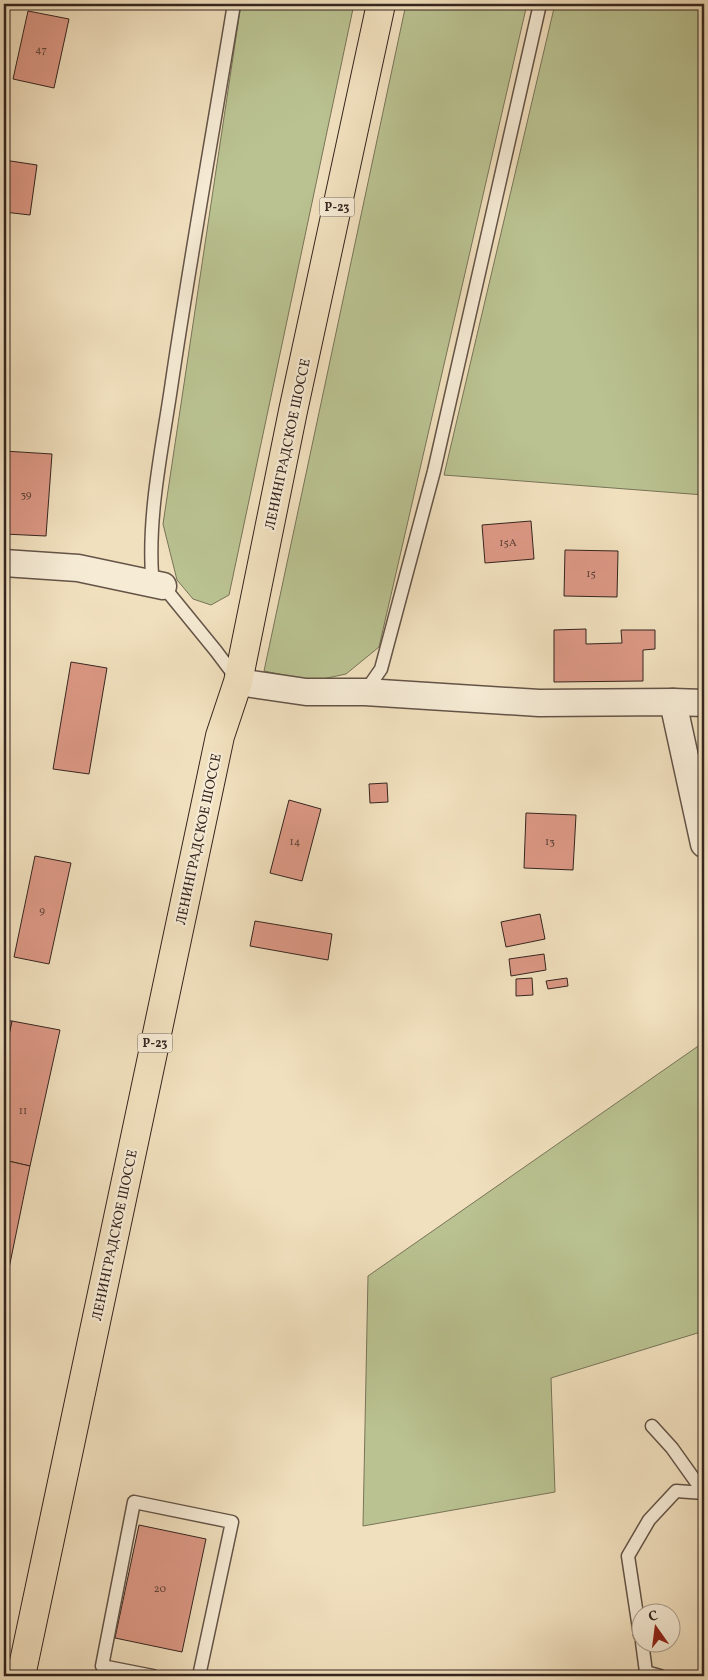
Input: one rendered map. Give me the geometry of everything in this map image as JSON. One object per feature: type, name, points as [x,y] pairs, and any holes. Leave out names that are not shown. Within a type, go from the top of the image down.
[{"type":"highway","name":"ЛЕНИНГРАДСКОЕ ШОССЕ","points":[[21,1676],[220,736],[238,682],[295,401],[381,4]]},
{"type":"street","points":[[4,563],[78,568],[162,586]]},
{"type":"street","points":[[238,682],[306,692],[365,692],[539,703],[704,703]]},
{"type":"street","points":[[673,702],[703,841]]},
{"type":"lane","points":[[234,4],[177,347],[152,526],[152,575],[216,651],[238,682]]},
{"type":"lane","points":[[365,692],[381,669],[434,471],[540,4]]},
{"type":"lane","points":[[652,1426],[672,1448],[704,1493]]},
{"type":"lane","points":[[635,1602],[628,1556],[649,1520],[676,1492],[704,1493]]},
{"type":"lane","points":[[151,1676],[102,1666],[134,1502],[232,1522],[199,1676]]},
{"type":"lane","points":[[643,1652],[646,1672],[660,1676]]},
{"type":"green space","points":[[241,4],[354,4],[229,595],[211,605],[193,599],[177,580],[163,524]]},
{"type":"green space","points":[[406,4],[527,4],[379,647],[346,674],[313,681],[264,671]]},
{"type":"green space","points":[[555,4],[704,4],[704,495],[444,475]]},
{"type":"green space","points":[[704,1042],[704,1331],[551,1378],[555,1492],[363,1526],[368,1276]]},
{"type":"building","points":[[28,11],[69,19],[54,88],[13,79]]},
{"type":"building","points":[[4,160],[37,165],[30,215],[4,212]]},
{"type":"building","points":[[4,361],[8,361],[4,390]]},
{"type":"building","points":[[4,451],[52,454],[46,536],[4,534]]},
{"type":"building","points":[[531,521],[534,559],[485,563],[482,525]]},
{"type":"building","points":[[565,550],[618,551],[617,597],[564,596]]},
{"type":"building","points":[[586,629],[586,644],[622,643],[621,630],[655,630],[655,649],[643,650],[643,681],[554,682],[554,630]]},
{"type":"building","points":[[71,662],[107,668],[89,774],[53,769]]},
{"type":"building","points":[[387,783],[388,802],[370,803],[369,784]]},
{"type":"building","points":[[289,800],[321,809],[302,881],[270,873]]},
{"type":"building","points":[[526,813],[576,815],[573,870],[524,868]]},
{"type":"building","points":[[35,856],[71,863],[49,964],[14,957]]},
{"type":"building","points":[[540,914],[545,939],[506,947],[501,922]]},
{"type":"building","points":[[255,921],[332,934],[328,960],[250,946]]},
{"type":"building","points":[[544,954],[546,970],[511,976],[509,959]]},
{"type":"building","points":[[532,978],[533,995],[516,996],[516,979]]},
{"type":"building","points":[[567,978],[568,986],[548,989],[546,981]]},
{"type":"building","points":[[4,1020],[12,1021],[8,1043],[4,1042]]},
{"type":"building","points":[[12,1021],[60,1030],[30,1166],[4,1160],[4,1060]]},
{"type":"building","points":[[4,1160],[30,1166],[7,1278],[4,1277]]},
{"type":"building","points":[[139,1525],[206,1539],[182,1652],[115,1638]]}]
